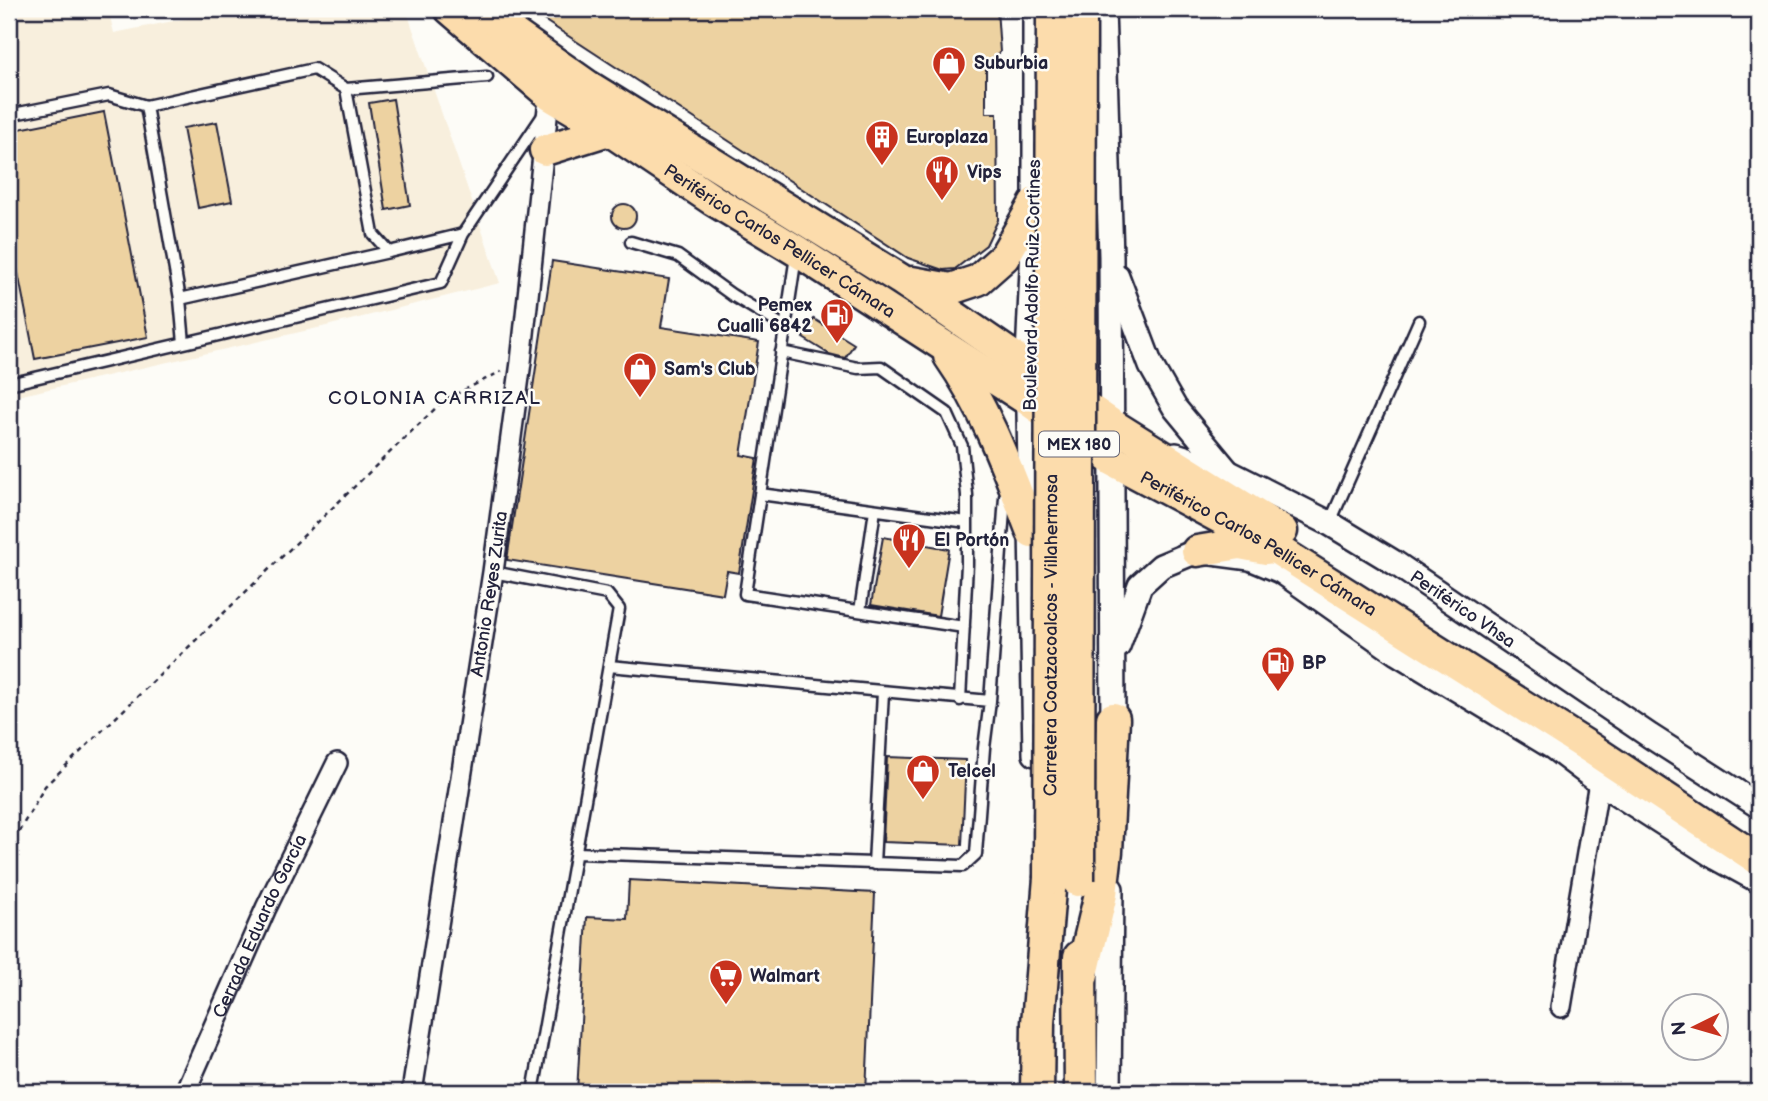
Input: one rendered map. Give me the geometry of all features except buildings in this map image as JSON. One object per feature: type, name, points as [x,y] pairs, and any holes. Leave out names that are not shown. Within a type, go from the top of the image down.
[{"type":"highway","name":"Carretera Coatzacoalcos - Villahermosa","points":[[1053,9],[1064,879],[1100,1091]]},
{"type":"highway","name":"Carretera Coatzacoalcos - Villahermosa","points":[[1037,1092],[1038,1023],[1064,879],[1080,9]]},
{"type":"highway","points":[[1081,978],[1101,894],[1113,719]]},
{"type":"main road","name":"Periférico Carlos Pellicer Cámara","points":[[450,9],[553,91],[713,200],[900,279],[1112,425],[1449,635],[1759,837]]},
{"type":"main road","name":"Periférico Carlos Pellicer Cámara","points":[[483,9],[497,22],[553,91]]},
{"type":"main road","name":"Periférico Carlos Pellicer Cámara","points":[[553,91],[588,86],[734,174],[798,234],[940,344],[1029,401],[1112,460],[1278,551],[1590,748],[1759,860]]},
{"type":"main road","points":[[545,150],[609,130]]},
{"type":"main road","points":[[900,279],[951,289],[978,279],[1004,257],[1035,203]]},
{"type":"main road","points":[[940,344],[972,388],[1012,478],[1032,532]]},
{"type":"main road","points":[[1228,472],[1244,507]]},
{"type":"main road","points":[[1197,551],[1240,544],[1278,551]]},
{"type":"street","name":"Boulevard Adolfo Ruiz Cortines","points":[[1035,9],[1035,203],[1029,401],[1038,1023]]},
{"type":"street","points":[[1100,1091],[1113,719],[1111,256],[1103,9]]},
{"type":"street","name":"Antonio Reyes Zurita","points":[[412,1092],[493,572],[553,91]]},
{"type":"street","points":[[1111,256],[1151,366],[1175,408],[1228,472]]},
{"type":"street","name":"Periférico Vhsa","points":[[1149,446],[1228,472],[1329,523],[1395,563],[1638,729],[1759,806]]},
{"type":"street","points":[[1112,663],[1140,585],[1161,566],[1197,551],[1250,558],[1281,571],[1398,653],[1554,748],[1599,782],[1717,858],[1759,881]]},
{"type":"street","name":"Cerrada Eduardo García","points":[[185,1092],[266,908],[337,763]]},
{"type":"street","points":[[1561,1007],[1599,782]]},
{"type":"lane","points":[[9,115],[109,95],[146,106],[314,69],[346,89],[487,77]]},
{"type":"lane","points":[[346,89],[373,234],[389,252]]},
{"type":"lane","points":[[9,384],[441,283],[463,234],[553,91]]},
{"type":"lane","points":[[146,106],[180,299],[184,343]]},
{"type":"lane","points":[[180,299],[463,234]]},
{"type":"lane","points":[[798,234],[745,594],[964,627]]},
{"type":"lane","points":[[631,242],[678,256],[732,295],[785,327]]},
{"type":"lane","points":[[1329,523],[1419,321]]},
{"type":"lane","points":[[782,352],[858,368],[881,367],[947,413],[962,446],[967,522],[960,700]]},
{"type":"lane","points":[[576,853],[963,866],[976,854],[1005,498],[1012,478]]},
{"type":"lane","points":[[760,494],[967,522]]},
{"type":"lane","points":[[860,611],[875,510]]},
{"type":"lane","points":[[493,572],[607,594],[620,609],[533,1092]]},
{"type":"lane","points":[[609,666],[990,701]]},
{"type":"lane","points":[[874,864],[883,692]]},
{"type":"path","points":[[9,849],[45,786],[444,400],[521,362]]},
{"type":"shaded area","points":[[9,9],[108,9],[114,33],[233,9],[406,9],[500,283],[322,327],[9,398]]},
{"type":"place","name":"Suburbia","points":[[949,93]]},
{"type":"place","name":"Europlaza","points":[[882,167]]},
{"type":"place","name":"Vips","points":[[942,202]]},
{"type":"place","name":"Pemex Cualli 6842","points":[[837,345]]},
{"type":"place","name":"Sam's Club","points":[[640,399]]},
{"type":"place","name":"El Portón","points":[[909,570]]},
{"type":"place","name":"BP","points":[[1278,693]]},
{"type":"place","name":"Telcel","points":[[923,801]]},
{"type":"place","name":"Walmart","points":[[726,1006]]},
{"type":"district","name":"COLONIA CARRIZAL","points":[[435,397]]}]
